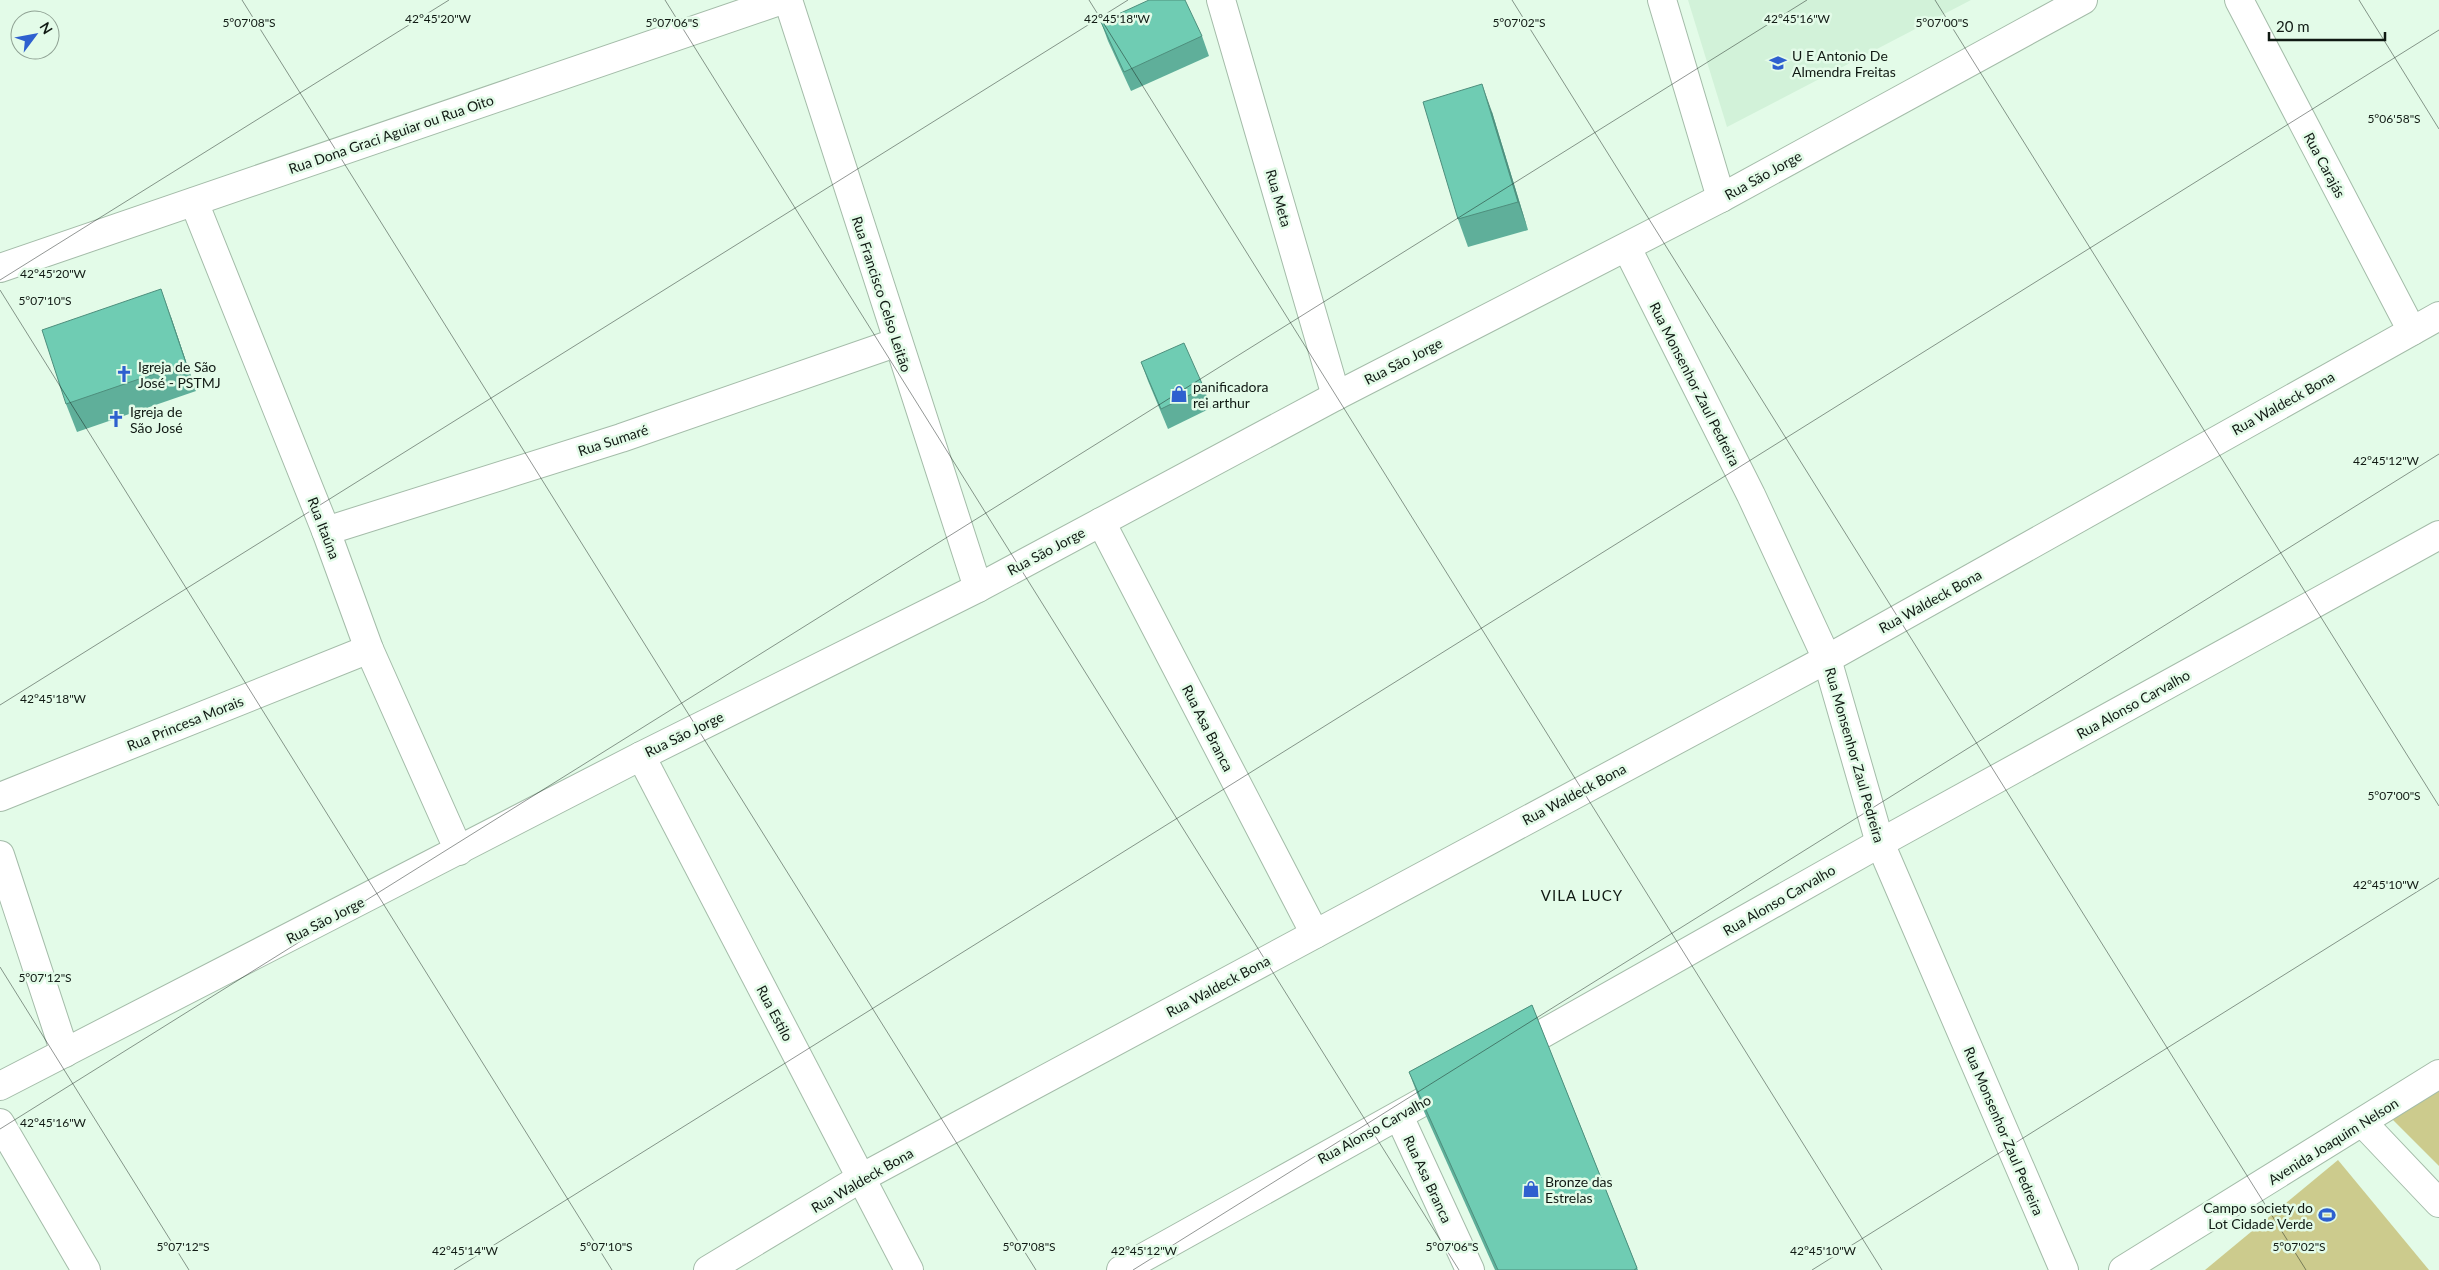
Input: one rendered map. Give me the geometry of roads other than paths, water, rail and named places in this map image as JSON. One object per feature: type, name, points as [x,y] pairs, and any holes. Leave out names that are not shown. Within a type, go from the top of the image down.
[{"type":"street","name":"Rua Dona Graci Aguiar ou Rua Oito","points":[[0,268],[782,0]]},
{"type":"street","name":"Rua Francisco Celso Leitão","points":[[788,0],[978,588]]},
{"type":"street","name":"Rua Meta","points":[[1222,0],[1336,396]]},
{"type":"street","points":[[1662,0],[1721,198]]},
{"type":"street","name":"Rua São Jorge","points":[[0,1086],[641,756],[978,588],[1336,396],[1721,198],[2083,0]]},
{"type":"street","name":"Rua Carajás","points":[[2239,0],[2412,331]]},
{"type":"street","name":"Rua Itaúna","points":[[194,202],[326,531],[370,649],[459,851]]},
{"type":"street","name":"Rua Monsenhor Zaul Pedreira","points":[[1627,248],[1751,494],[1827,659],[1880,843],[2064,1270]]},
{"type":"street","name":"Rua Waldeck Bona","points":[[708,1270],[861,1178],[1827,659],[2439,316]]},
{"type":"street","name":"Rua Sumaré","points":[[326,531],[621,438],[898,342]]},
{"type":"street","name":"Rua Asa Branca","points":[[1101,522],[1315,934]]},
{"type":"street","name":"Rua Alonso Carvalho","points":[[1121,1270],[1399,1116],[1880,843],[2439,535]]},
{"type":"street","name":"Rua Princesa Morais","points":[[0,797],[370,649]]},
{"type":"street","name":"Rua Estilo","points":[[641,756],[909,1270]]},
{"type":"street","points":[[0,855],[65,1052]]},
{"type":"street","name":"Avenida Joaquim Nelson","points":[[2124,1270],[2439,1074]]},
{"type":"street","name":"Rua Asa Branca","points":[[1399,1116],[1470,1270]]},
{"type":"street","points":[[0,1123],[86,1270]]},
{"type":"street","points":[[2362,1123],[2439,1203]]},
{"type":"place","name":"U E Antonio De Almendra Freitas","points":[[1778,63]]},
{"type":"place","name":"Igreja de São José - PSTMJ","points":[[124,374]]},
{"type":"place","name":"panificadora rei arthur","points":[[1179,394]]},
{"type":"place","name":"Igreja de São José","points":[[116,419]]},
{"type":"place","name":"Bronze das Estrelas","points":[[1531,1189]]},
{"type":"place","name":"Campo society do Lot Cidade Verde","points":[[2327,1215]]},
{"type":"district","name":"VILA LUCY","points":[[1582,895]]}]
